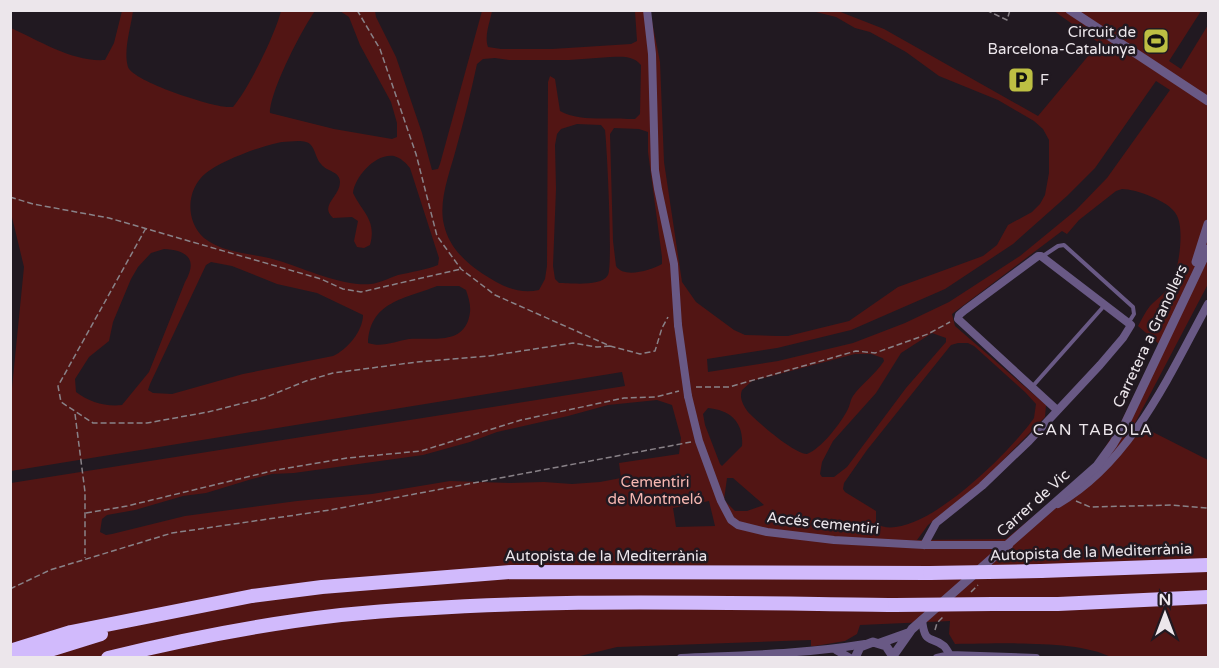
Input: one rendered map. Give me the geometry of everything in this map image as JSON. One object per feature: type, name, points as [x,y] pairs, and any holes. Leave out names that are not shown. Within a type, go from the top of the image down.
[{"type":"highway","name":"Autopista de la Mediterrània","points":[[10,651],[71,632],[252,596],[322,587],[511,572],[1041,572],[1209,565]]},
{"type":"highway","points":[[108,657],[291,621],[393,611],[633,603],[993,604],[1209,597]]},
{"type":"highway","points":[[24,657],[195,607]]},
{"type":"street","points":[[646,10],[652,54],[657,189],[674,264],[675,303],[686,393],[699,441]]},
{"type":"street","points":[[1070,10],[1209,101]]},
{"type":"street","points":[[1192,91],[1209,92]]},
{"type":"street","points":[[1181,303],[1209,224]]},
{"type":"street","name":"Carretera a Granollers","points":[[1097,466],[1126,422],[1181,303],[1209,249]]},
{"type":"street","points":[[924,546],[936,523],[982,486],[1029,441],[1123,338],[1131,325],[1038,256],[966,309],[958,319],[1057,410]]},
{"type":"street","points":[[1051,508],[1071,496],[1107,466],[1133,436],[1209,304]]},
{"type":"street","name":"Accés cementiri","points":[[699,441],[727,513],[738,525],[767,532],[834,540],[924,546],[1009,545]]},
{"type":"street","name":"Carrer de Vic","points":[[894,657],[908,633],[1097,466]]},
{"type":"street","points":[[922,620],[926,635],[931,641],[943,645],[950,655]]},
{"type":"street","name":"Carrer de Vic","points":[[866,644],[880,643],[908,633]]},
{"type":"street","points":[[880,643],[888,647],[894,657]]},
{"type":"street","points":[[681,657],[834,649],[866,644]]},
{"type":"street","points":[[855,657],[858,650],[866,644]]},
{"type":"street","points":[[834,649],[850,657]]},
{"type":"street","points":[[937,657],[950,655],[1036,657]]},
{"type":"lane","points":[[1042,257],[1058,246],[1064,245],[1133,307],[1134,314],[1128,323]]},
{"type":"lane","points":[[1032,387],[1105,305]]},
{"type":"path","points":[[357,10],[380,49],[416,154],[437,236],[461,269],[495,295],[610,346],[639,354],[655,351],[662,328],[675,303]]},
{"type":"path","points":[[986,10],[1007,20],[1010,10]]},
{"type":"path","points":[[10,197],[146,228],[361,292],[461,269]]},
{"type":"path","points":[[146,228],[58,386],[61,402],[93,423],[147,423],[230,407],[264,398],[306,381],[357,369],[489,356],[573,343],[597,347],[610,346]]},
{"type":"path","points":[[692,387],[729,387],[856,351],[875,353],[928,334],[958,319]]},
{"type":"path","points":[[86,513],[128,506],[276,470],[347,458],[422,451],[521,420],[624,398],[686,393]]},
{"type":"path","points":[[75,412],[85,492],[85,559]]},
{"type":"path","points":[[10,589],[50,570],[172,533],[330,510],[699,441]]},
{"type":"path","points":[[1071,496],[1090,507],[1172,505],[1209,508]]},
{"type":"green space","name":"Cementiri de Montmeló","points":[[122,11],[133,11],[126,54],[128,67],[133,73],[157,86],[190,98],[218,106],[233,107],[261,61],[281,11],[315,11],[302,31],[281,76],[271,103],[270,113],[334,129],[392,139],[397,137],[397,123],[391,102],[360,45],[349,17],[340,11],[375,11],[396,57],[432,170],[438,169],[440,164],[482,11],[492,11],[487,34],[488,47],[552,49],[631,44],[637,41],[635,11],[650,11],[660,62],[664,162],[682,282],[696,302],[734,330],[745,335],[788,336],[849,321],[898,287],[983,256],[997,245],[1008,225],[1032,212],[1040,204],[1045,195],[1049,173],[1049,140],[1043,129],[1034,121],[998,100],[939,76],[906,52],[870,32],[855,28],[836,17],[812,11],[838,11],[884,29],[1038,116],[1099,43],[1054,11],[1201,11],[1169,61],[1181,69],[1208,25],[1208,284],[1135,423],[1208,460],[1208,657],[1111,657],[1078,647],[1057,645],[955,644],[949,634],[950,621],[860,625],[857,634],[845,641],[815,646],[811,646],[811,640],[617,647],[572,658],[11,657],[11,483],[625,386],[622,372],[11,471],[11,398],[24,267],[11,213],[11,28],[56,50],[93,60],[105,60],[114,43]],"holes":[[[623,57],[630,58],[641,65],[640,114],[635,119],[584,118],[560,111],[555,79],[550,76],[548,82],[547,266],[545,279],[539,290],[517,290],[483,274],[459,253],[446,233],[444,225],[442,206],[477,64],[483,59],[569,60]],[[1156,81],[1170,90],[1107,178],[1076,210],[1020,256],[949,302],[905,323],[853,343],[778,361],[708,372],[707,359],[777,348],[851,330],[945,289],[1013,244],[1095,168]],[[577,124],[601,125],[605,130],[610,251],[608,275],[599,281],[585,284],[559,283],[555,279],[553,266],[557,134],[561,129]],[[614,128],[639,129],[648,132],[648,152],[662,264],[645,271],[631,273],[620,270],[616,266],[613,241],[610,134]],[[282,142],[309,143],[321,164],[339,178],[339,187],[329,205],[329,213],[333,218],[352,217],[358,221],[354,241],[357,247],[364,248],[370,245],[372,229],[353,193],[355,186],[362,173],[380,158],[394,156],[401,159],[410,168],[439,258],[438,265],[374,283],[350,283],[273,259],[232,251],[212,244],[204,238],[193,223],[190,205],[195,188],[199,180],[213,168],[254,150]],[[1122,189],[1143,193],[1160,200],[1172,209],[1179,220],[1181,238],[1175,276],[1168,289],[1150,306],[1138,326],[1159,344],[1122,420],[1096,462],[1006,539],[917,540],[928,525],[981,483],[1045,417],[1046,405],[955,326],[952,314],[1062,231],[1067,234],[1079,220],[1116,191]],[[164,249],[179,251],[185,254],[190,262],[189,274],[149,372],[122,405],[98,403],[76,392],[75,379],[89,357],[109,341],[113,322],[131,279],[151,253]],[[211,262],[232,266],[277,284],[317,293],[363,315],[360,327],[353,339],[333,356],[243,374],[172,394],[153,393],[148,390],[206,265]],[[437,286],[459,286],[466,290],[469,298],[468,321],[464,329],[451,337],[409,339],[384,344],[368,343],[370,329],[375,318],[382,310],[402,299]],[[932,333],[946,338],[946,342],[906,388],[847,467],[834,477],[822,477],[820,474],[822,462],[833,441],[876,393],[901,353]],[[968,343],[974,346],[1036,404],[1034,418],[986,471],[938,509],[915,522],[894,527],[876,524],[876,511],[845,492],[844,483],[867,450],[951,345]],[[855,354],[871,354],[883,358],[884,361],[853,396],[845,415],[830,435],[807,454],[793,449],[753,417],[743,404],[741,393],[752,381]],[[657,400],[672,405],[681,438],[679,454],[619,463],[621,478],[600,482],[572,484],[450,481],[372,494],[297,501],[185,516],[106,535],[100,532],[102,519],[107,515],[135,510],[183,496],[206,493],[272,474],[423,455],[497,432],[608,405]],[[708,408],[729,415],[741,431],[742,446],[722,466],[705,425],[703,414]],[[727,478],[733,478],[764,505],[747,511],[735,511],[724,500]],[[709,501],[715,526],[676,527],[673,508]]]},
{"type":"place","name":"Circuit de Barcelona-Catalunya","points":[[1156,41]]},
{"type":"place","name":"F","points":[[1021,80]]},
{"type":"district","name":"CAN TABOLA","points":[[1093,430]]}]
